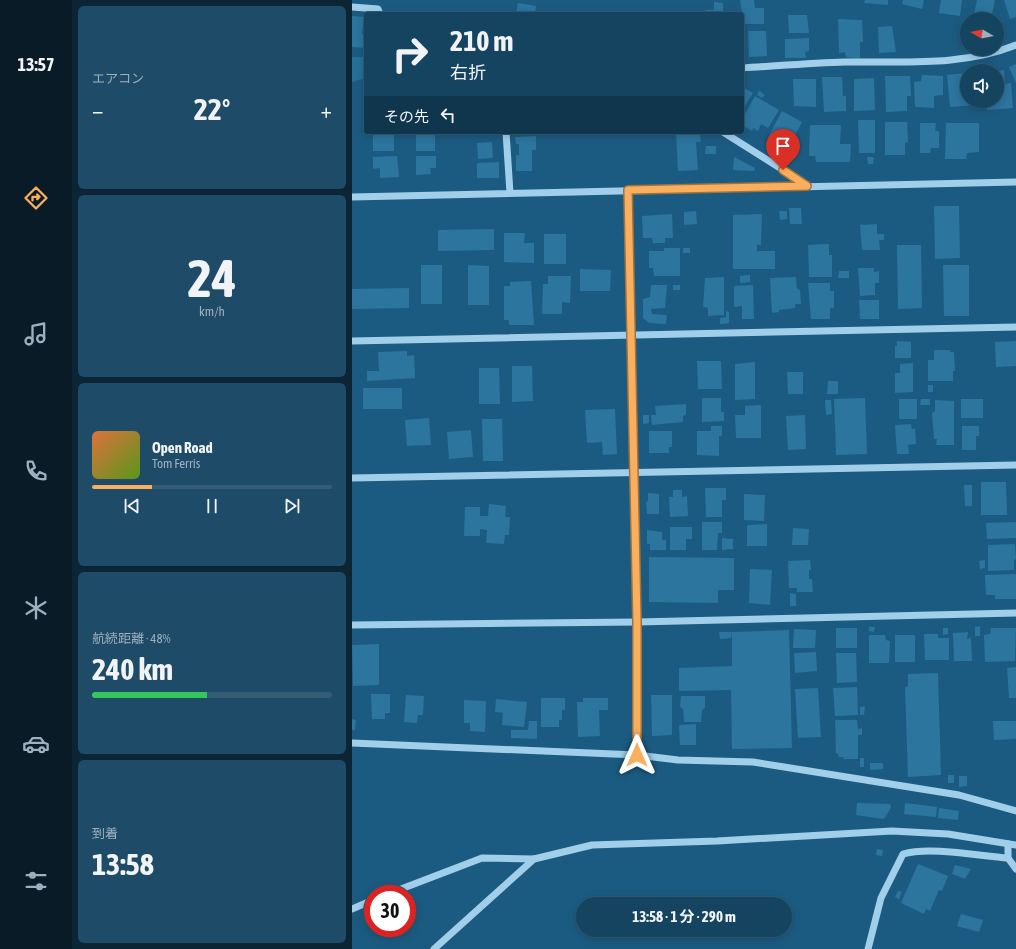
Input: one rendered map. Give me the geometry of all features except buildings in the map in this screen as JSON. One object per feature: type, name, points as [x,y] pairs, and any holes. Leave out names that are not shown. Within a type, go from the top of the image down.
[{"type":"street","points":[[352,7],[378,9],[379,12]]},
{"type":"street","points":[[744,68],[830,62],[958,61],[1001,52],[1016,45]]},
{"type":"street","points":[[506,134],[510,193]]},
{"type":"street","points":[[726,134],[807,186]]},
{"type":"street","points":[[352,197],[1016,182]]},
{"type":"street","points":[[628,190],[637,622],[637,755]]},
{"type":"street","points":[[352,341],[1016,327]]},
{"type":"street","points":[[352,478],[1016,465]]},
{"type":"street","points":[[352,625],[637,622],[1016,613]]},
{"type":"street","points":[[352,743],[637,755],[678,760],[753,762],[959,795],[1016,811]]},
{"type":"street","points":[[412,885],[482,858],[534,858],[592,845],[717,842],[892,831],[948,834],[1016,844]]},
{"type":"street","points":[[1008,844],[1008,858],[1016,869]]},
{"type":"street","points":[[868,949],[881,898],[903,854],[912,852],[928,852],[1008,858]]},
{"type":"street","points":[[434,949],[534,858]]},
{"type":"street","points":[[352,910],[364,904]]},
{"type":"shaded area","points":[[352,57],[364,57],[364,79],[352,82]]},
{"type":"route","points":[[637,755],[637,622],[628,190],[807,186],[783,170]]}]
